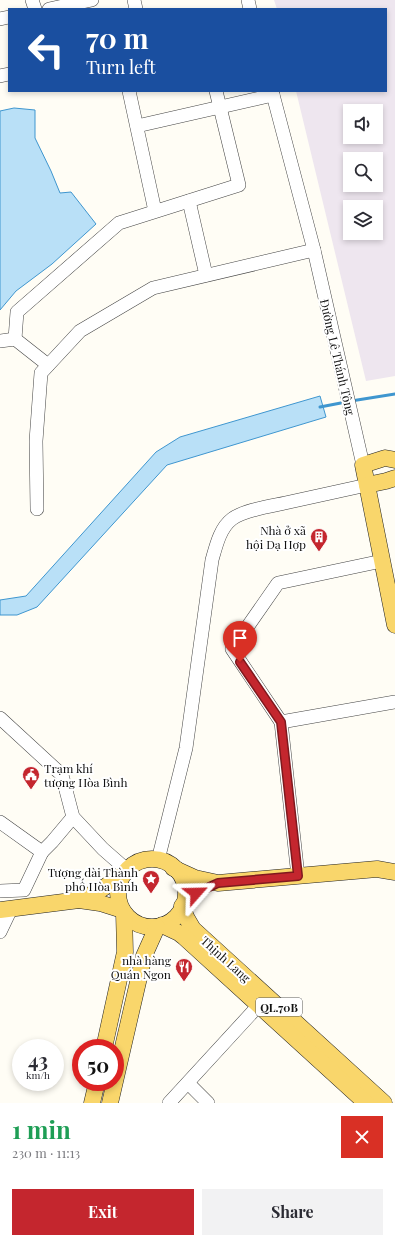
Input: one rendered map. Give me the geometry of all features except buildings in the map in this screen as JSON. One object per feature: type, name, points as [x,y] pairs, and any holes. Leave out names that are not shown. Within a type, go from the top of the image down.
[{"type":"main road","points":[[361,458],[385,458],[395,460]]},
{"type":"main road","name":"Đường Lê Thánh Tông","points":[[361,458],[395,625]]},
{"type":"main road","points":[[367,485],[395,478]]},
{"type":"main road","points":[[79,900],[99,891],[141,861],[158,860],[166,863],[179,874],[185,892],[183,904]]},
{"type":"main road","points":[[376,869],[395,862]]},
{"type":"main road","points":[[173,868],[195,878],[218,883]]},
{"type":"main road","points":[[5,909],[79,900],[100,903],[123,912],[139,925],[148,927],[159,926],[174,918],[183,904],[206,887],[218,883],[376,869],[395,872]]},
{"type":"main road","points":[[106,1039],[125,952],[123,912],[119,901],[118,891],[120,882],[126,872]]},
{"type":"main road","name":"Thịnh Lang","points":[[183,904],[186,917],[193,928],[384,1103]]},
{"type":"main road","points":[[110,1103],[144,956],[159,926]]},
{"type":"main road","name":"Thịnh Lang","points":[[159,926],[179,933],[184,937],[366,1103]]},
{"type":"main road","points":[[92,1103],[95,1091]]},
{"type":"street","points":[[54,8],[92,0]]},
{"type":"street","points":[[130,92],[155,211]]},
{"type":"street","points":[[15,339],[17,312],[119,223],[239,186],[216,92]]},
{"type":"street","points":[[137,126],[273,93]]},
{"type":"street","name":"Đường Lê Thánh Tông","points":[[273,93],[314,250],[361,458]]},
{"type":"street","points":[[189,201],[206,275]]},
{"type":"street","points":[[37,509],[36,441],[41,372],[80,331],[153,288],[314,250]]},
{"type":"street","points":[[0,341],[15,339],[48,365]]},
{"type":"street","points":[[158,860],[186,748],[212,560],[216,543],[223,529],[232,519],[265,507],[367,485]]},
{"type":"street","points":[[298,876],[281,722],[232,650],[278,583],[382,560]]},
{"type":"street","points":[[281,722],[395,702]]},
{"type":"street","points":[[0,718],[62,775],[73,817],[126,872]]},
{"type":"street","points":[[0,891],[24,890],[42,852],[73,817]]},
{"type":"street","points":[[0,822],[42,852]]},
{"type":"street","points":[[0,932],[5,909]]},
{"type":"street","points":[[169,1103],[258,1005]]},
{"type":"street","points":[[188,1083],[208,1103]]},
{"type":"shaded area","points":[[274,0],[395,0],[395,376],[366,381],[296,92],[387,92],[387,8],[277,8]]},
{"type":"water","points":[[14,108],[35,110],[35,138],[60,193],[71,192],[96,224],[52,264],[16,291],[0,310],[0,111]]},
{"type":"water","points":[[320,396],[326,417],[167,465],[37,607],[17,615],[0,615],[0,600],[26,596],[156,452],[180,437]]},
{"type":"waterway","points":[[351,401],[395,394]]},
{"type":"waterway","points":[[320,407],[346,402]]},
{"type":"place","name":"Nhà ở xã hội Dạ Hợp","points":[[319,552]]},
{"type":"place","name":"Trạm khí tượng Hòa Bình","points":[[31,790]]},
{"type":"place","name":"Tượng đài Thành phố Hòa Bình","points":[[151,894]]},
{"type":"place","name":"nhà hàng Quán Ngon","points":[[184,982]]},
{"type":"route","points":[[196,893],[206,887],[218,883],[298,876],[281,722],[240,662]]}]
